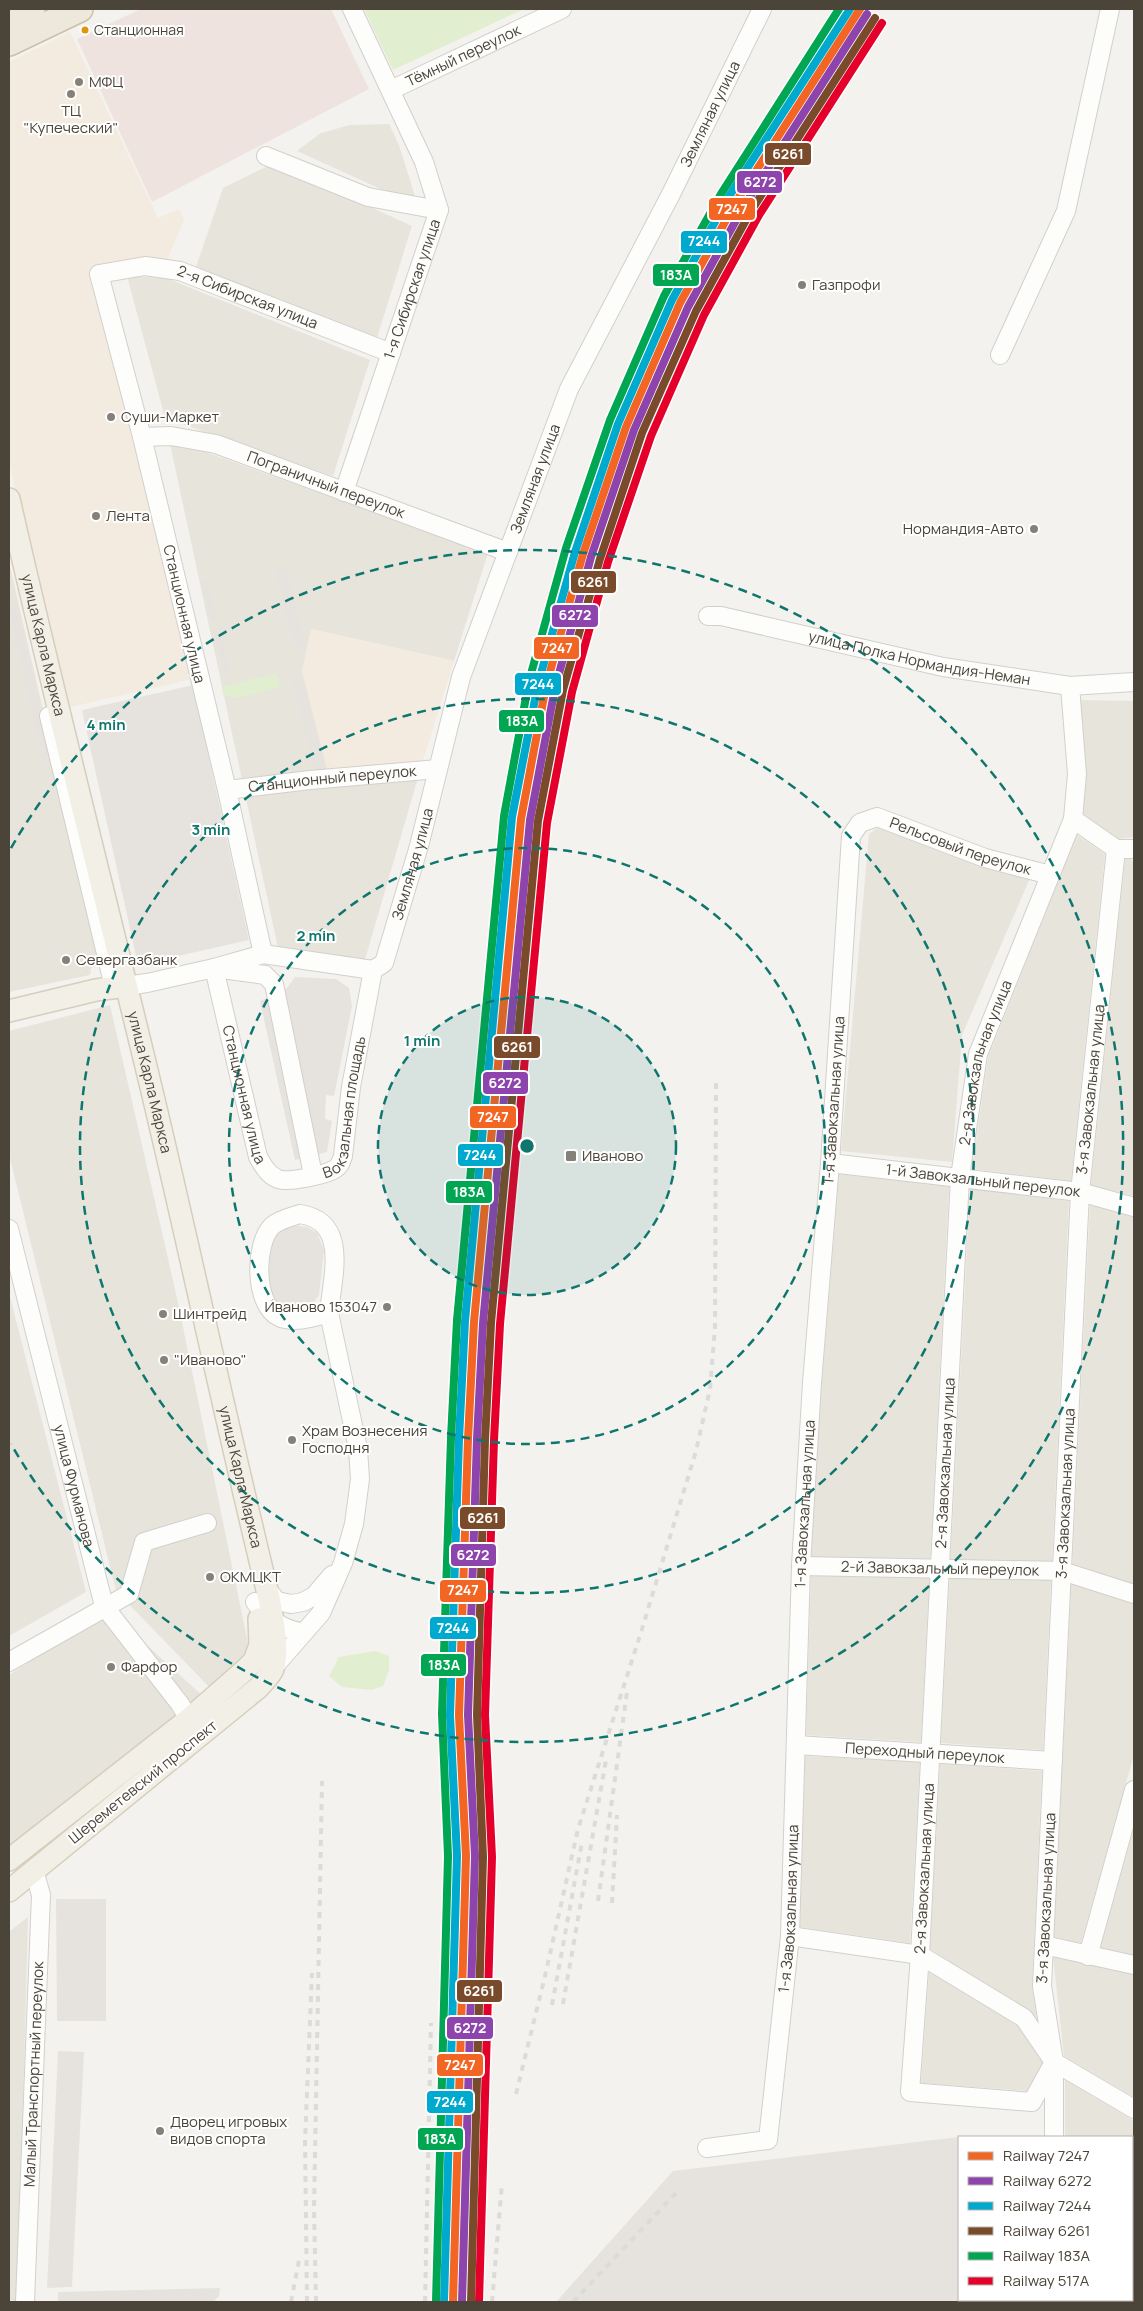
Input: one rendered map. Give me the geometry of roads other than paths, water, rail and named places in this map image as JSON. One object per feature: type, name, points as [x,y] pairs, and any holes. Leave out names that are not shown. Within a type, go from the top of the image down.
[{"type":"highway","points":[[9,20],[32,9]]},
{"type":"highway","points":[[9,43],[80,9]]},
{"type":"main road","name":"улица Карла Маркса","points":[[9,498],[85,823],[120,986],[263,1596],[273,1620],[267,1660]]},
{"type":"main road","points":[[9,1011],[120,986]]},
{"type":"main road","name":"улица Карла Маркса","points":[[263,1596],[260,1645],[267,1660]]},
{"type":"main road","name":"Шереметевский проспект","points":[[14,1856],[267,1660]]},
{"type":"main road","name":"Шереметевский проспект","points":[[9,1891],[258,1688],[267,1660]]},
{"type":"main road","name":"Малый Транспортный переулок","points":[[14,1856],[34,1870]]},
{"type":"street","name":"1-я Сибирская улица","points":[[344,492],[439,210],[424,162],[352,9]]},
{"type":"street","name":"Тёмный переулок","points":[[391,90],[562,9]]},
{"type":"street","name":"Земляная улица","points":[[373,970],[384,963],[419,846],[461,677],[569,389],[671,194],[762,9]]},
{"type":"street","points":[[1000,355],[1066,211],[1110,9]]},
{"type":"street","points":[[266,156],[368,197],[439,210]]},
{"type":"street","name":"2-я Сибирская улица","points":[[99,274],[145,266],[180,271],[392,353]]},
{"type":"street","name":"Станционная улица","points":[[99,274],[142,437],[227,790],[263,954]]},
{"type":"street","name":"Пограничный переулок","points":[[142,437],[171,436],[216,444],[508,552]]},
{"type":"street","name":"улица Карла Маркса","points":[[9,540],[120,986]]},
{"type":"street","name":"улица Полка Нормандия-Неман","points":[[708,616],[721,616],[942,667],[1070,686],[1134,682]]},
{"type":"street","name":"2-я Завокзальная улица","points":[[1054,2062],[1032,2102],[910,2092],[920,1955],[960,1178],[978,1054],[1073,819],[1077,774],[1070,686]]},
{"type":"street","name":"Станционный переулок","points":[[227,790],[310,780],[438,769]]},
{"type":"street","name":"Рельсовый переулок","points":[[871,817],[877,817],[985,858],[1050,875]]},
{"type":"street","name":"1-я Завокзальная улица","points":[[707,2148],[768,2140],[790,1936],[801,1566],[812,1383],[830,1163],[851,836],[860,822],[871,817]]},
{"type":"street","points":[[1073,819],[1116,849],[1134,849]]},
{"type":"street","name":"3-я Завокзальная улица","points":[[1054,2136],[1054,2062],[1042,1986],[1080,1192],[1116,849]]},
{"type":"street","points":[[120,986],[147,983],[214,968],[263,954],[373,970]]},
{"type":"street","points":[[214,968],[265,975],[274,984],[277,975],[294,964],[327,962]]},
{"type":"street","name":"Станционная улица","points":[[214,968],[258,1157],[268,1173],[280,1180],[295,1180],[313,1175]]},
{"type":"street","name":"Вокзальная площадь","points":[[274,984],[313,1175],[333,1170],[340,1165],[344,1156],[351,1087],[373,970]]},
{"type":"street","name":"1-й Завокзальный переулок","points":[[830,1163],[1080,1192],[1134,1207]]},
{"type":"street","points":[[267,1660],[304,1632],[321,1613],[343,1564],[354,1524],[360,1479],[354,1425],[329,1313],[335,1248],[329,1230],[321,1220],[300,1214],[286,1218],[272,1226],[264,1237],[260,1291],[266,1306],[280,1317],[297,1320],[329,1313]]},
{"type":"street","name":"улица Фурманова","points":[[9,1229],[104,1606],[180,1704],[189,1719]]},
{"type":"street","points":[[9,1662],[104,1606],[129,1594],[144,1542],[207,1523]]},
{"type":"street","points":[[263,1596],[291,1604],[304,1602],[314,1596],[343,1564]]},
{"type":"street","name":"2-й Завокзальный переулок","points":[[801,1566],[1062,1571],[1134,1594]]},
{"type":"street","points":[[263,1596],[304,1632]]},
{"type":"street","points":[[273,1620],[294,1632],[304,1632]]},
{"type":"street","name":"Переходный переулок","points":[[796,1745],[1053,1761]]},
{"type":"street","points":[[1088,1956],[1134,1790]]},
{"type":"street","name":"Малый Транспортный переулок","points":[[25,2302],[41,1895],[34,1870]]},
{"type":"street","points":[[790,1936],[920,1955],[1024,2018],[1054,2062],[1134,2109]]},
{"type":"street","points":[[1044,1945],[1134,1965]]},
{"type":"railway","points":[[516,2094],[578,1829],[696,1451],[710,1389],[715,1327],[716,1077]]},
{"type":"railway","points":[[598,1901],[627,1692]]},
{"type":"railway","points":[[563,2004],[606,1760]]},
{"type":"railway","points":[[316,2302],[314,2209],[322,1781]]},
{"type":"railway","points":[[612,1903],[617,1815]]},
{"type":"railway","points":[[443,2302],[454,1980],[456,1816]]},
{"type":"railway","points":[[446,1835],[442,1966],[446,2025]]},
{"type":"railway","points":[[552,2005],[582,1842]]},
{"type":"railway","points":[[307,2302],[305,2141],[312,1973]]},
{"type":"railway","points":[[425,2302],[431,2023]]},
{"type":"railway","points":[[433,2302],[438,2103]]},
{"type":"railway","points":[[492,2302],[502,2183]]},
{"type":"railway","points":[[573,2302],[676,2193]]},
{"type":"railway","points":[[291,2302],[300,2255]]},
{"type":"rail line","name":"183А","points":[[436,2301],[448,1856],[442,1714],[451,1438],[457,1320],[504,816],[529,681],[566,548],[610,420],[664,296],[721,194],[839,9]]},
{"type":"rail line","name":"7244","points":[[444,2302],[457,1856],[450,1715],[459,1439],[465,1321],[512,817],[538,684],[575,552],[618,424],[672,300],[728,198],[850,9]]},
{"type":"rail line","name":"7247","points":[[453,2302],[466,1856],[459,1715],[468,1439],[474,1322],[521,819],[546,686],[583,554],[626,427],[680,303],[736,202],[860,9]]},
{"type":"rail line","name":"6272","points":[[462,2302],[475,1856],[468,1715],[477,1439],[483,1323],[530,820],[555,688],[591,557],[634,430],[688,307],[744,206],[867,14]]},
{"type":"rail line","name":"6261","points":[[471,2302],[483,1857],[477,1715],[485,1440],[491,1323],[538,821],[563,690],[600,559],[642,433],[696,311],[751,211],[875,18]]},
{"type":"rail line","name":"517А","points":[[479,2302],[492,1857],[485,1715],[494,1440],[500,1324],[547,823],[572,692],[608,562],[651,436],[704,315],[759,215],[882,23]]},
{"type":"place","name":"Станционная","points":[[85,30]]},
{"type":"place","name":"МФЦ","points":[[79,82]]},
{"type":"place","name":"ТЦ \"Купеческий\"","points":[[71,94]]},
{"type":"place","name":"Газпрофи","points":[[802,285]]},
{"type":"place","name":"Суши-Маркет","points":[[111,417]]},
{"type":"place","name":"Лента","points":[[96,516]]},
{"type":"place","name":"Нормандия-Авто","points":[[1034,529]]},
{"type":"place","name":"Севергазбанк","points":[[66,960]]},
{"type":"place","name":"Иваново","points":[[571,1156]]},
{"type":"place","name":"Иваново 153047","points":[[387,1307]]},
{"type":"place","name":"Шинтрейд","points":[[163,1314]]},
{"type":"place","name":"\"Иваново\"","points":[[164,1360]]},
{"type":"place","name":"Храм Вознесения Господня","points":[[292,1440]]},
{"type":"place","name":"ОКМЦКТ","points":[[210,1577]]},
{"type":"place","name":"Фарфор","points":[[111,1667]]},
{"type":"place","name":"Дворец игровых видов спорта","points":[[160,2131]]}]
